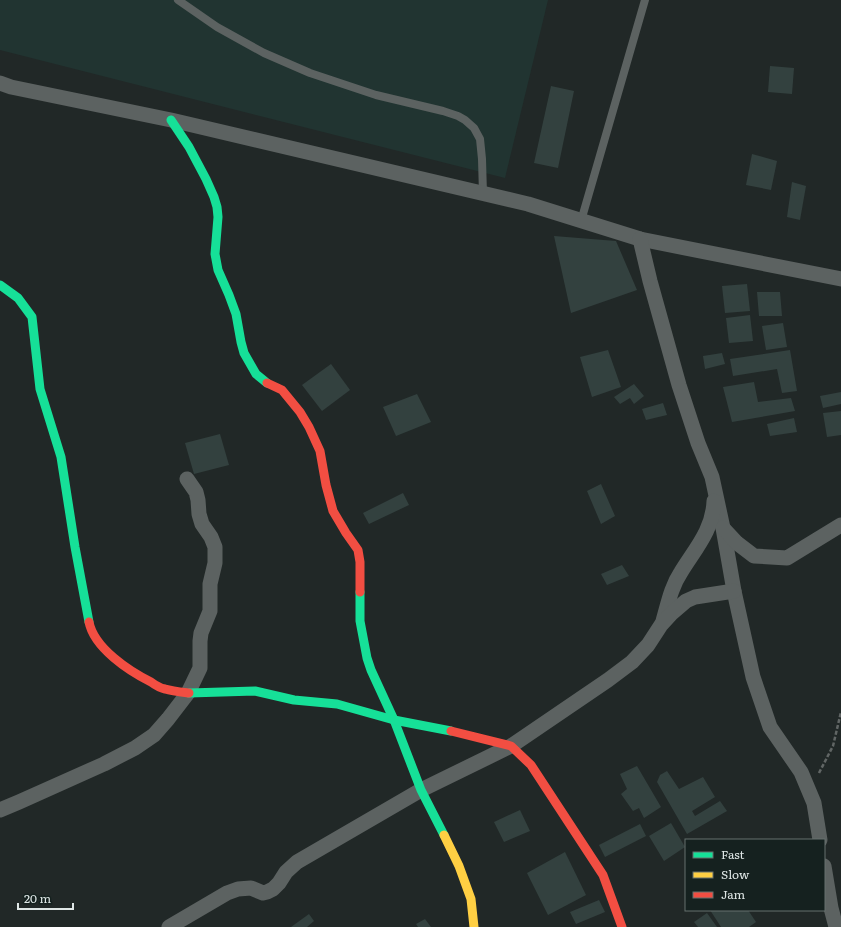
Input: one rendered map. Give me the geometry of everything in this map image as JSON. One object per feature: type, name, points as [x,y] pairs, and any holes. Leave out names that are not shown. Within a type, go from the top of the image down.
[{"type":"street","points":[[0,83],[11,87],[171,120],[528,204],[640,239],[841,279]]},
{"type":"street","points":[[171,120],[189,147],[214,197],[218,217],[215,254],[216,262],[236,314],[244,353],[256,374],[264,381],[282,390],[310,427],[320,451],[326,485],[333,510],[358,550],[360,562],[360,621],[364,646],[371,670],[394,720],[422,790],[459,866],[471,899],[474,927]]},
{"type":"street","points":[[640,239],[679,385],[698,443],[712,478],[723,528],[734,591],[753,676],[770,727],[801,772],[814,803],[820,839]]},
{"type":"street","points":[[0,285],[18,298],[32,317],[40,389],[65,478],[75,547],[90,628],[96,639],[110,654],[138,675],[164,689],[188,693],[255,691],[294,700],[337,704],[394,720],[454,731],[511,746],[531,765],[603,875],[622,927]]},
{"type":"street","points":[[0,810],[104,764],[135,748],[154,734],[168,719],[188,693],[200,668],[200,641],[201,633],[210,611],[210,584],[215,563],[215,547],[211,537],[202,524],[196,492],[187,479]]},
{"type":"street","points":[[661,625],[673,587],[680,572],[704,538],[714,508],[715,490]]},
{"type":"street","points":[[723,528],[737,543],[754,556],[787,558],[841,525]]},
{"type":"street","points":[[169,927],[227,893],[238,889],[251,888],[263,893],[273,889],[286,872],[297,862],[422,790],[511,746],[608,680],[632,662],[648,645],[661,625],[682,604],[690,599],[734,591]]},
{"type":"street","points":[[825,872],[836,927]]},
{"type":"lane","points":[[178,0],[217,27],[244,42],[264,53],[310,73],[376,95],[458,116],[465,120],[474,128],[480,139],[483,194]]},
{"type":"lane","points":[[581,221],[645,0]]},
{"type":"path","points":[[818,774],[833,746],[841,712]]},
{"type":"shaded area","points":[[0,0],[548,0],[505,178],[0,50]]},
{"type":"building","points":[[770,66],[794,68],[792,94],[768,92]]},
{"type":"building","points":[[551,86],[574,91],[558,168],[534,163]]},
{"type":"building","points":[[752,154],[777,161],[771,190],[746,185]]},
{"type":"building","points":[[792,182],[806,186],[800,220],[787,217]]},
{"type":"building","points":[[554,236],[616,241],[637,290],[571,313]]},
{"type":"building","points":[[747,284],[750,311],[725,313],[722,286]]},
{"type":"building","points":[[757,292],[780,292],[782,316],[759,316]]},
{"type":"building","points":[[750,315],[753,341],[729,343],[726,318]]},
{"type":"building","points":[[783,323],[787,347],[766,350],[762,326]]},
{"type":"building","points":[[608,350],[621,387],[592,397],[580,357]]},
{"type":"building","points":[[790,350],[797,391],[782,393],[777,369],[733,376],[730,359]]},
{"type":"building","points":[[722,353],[725,364],[705,369],[703,356]]},
{"type":"building","points":[[331,364],[350,390],[322,411],[302,385]]},
{"type":"building","points":[[754,382],[758,402],[791,398],[795,411],[732,422],[723,387]]},
{"type":"building","points":[[634,384],[644,396],[634,404],[630,398],[620,404],[614,397]]},
{"type":"building","points":[[841,392],[841,404],[823,408],[820,396]]},
{"type":"building","points":[[417,394],[431,422],[396,436],[383,407]]},
{"type":"building","points":[[663,403],[667,415],[646,420],[642,409]]},
{"type":"building","points":[[841,411],[841,435],[827,437],[823,413]]},
{"type":"building","points":[[794,418],[797,432],[770,436],[767,424]]},
{"type":"building","points":[[220,434],[229,465],[194,474],[185,443]]},
{"type":"building","points":[[601,484],[615,516],[601,524],[587,491]]},
{"type":"building","points":[[403,493],[409,505],[369,524],[363,513]]},
{"type":"building","points":[[622,565],[629,576],[607,585],[601,574]]},
{"type":"building","points":[[637,766],[661,807],[644,818],[639,808],[633,811],[621,794],[627,789],[620,774]]},
{"type":"building","points":[[667,771],[679,789],[703,777],[715,797],[692,811],[695,816],[720,801],[727,811],[687,834],[657,782],[660,775]]},
{"type":"building","points":[[520,810],[530,831],[504,842],[494,822]]},
{"type":"building","points":[[671,823],[685,847],[664,861],[649,836]]},
{"type":"building","points":[[640,824],[646,836],[605,857],[599,845]]},
{"type":"building","points":[[565,852],[586,895],[548,915],[527,873]]},
{"type":"building","points":[[599,900],[605,912],[576,924],[570,912]]},
{"type":"building","points":[[711,911],[749,911],[756,922],[749,927],[721,927]]},
{"type":"building","points":[[707,913],[717,927],[698,927],[694,922]]},
{"type":"building","points":[[309,914],[314,921],[307,927],[291,927]]},
{"type":"building","points":[[425,919],[431,927],[418,927],[416,924]]},
{"type":"traffic: fast","points":[[171,120],[189,147],[214,197],[218,217],[215,254],[218,270],[236,314],[244,353],[256,374],[267,383]]},
{"type":"traffic: fast","points":[[0,285],[18,298],[32,317],[40,389],[61,457],[75,547],[89,622]]},
{"type":"traffic: fast","points":[[360,592],[360,621],[367,658],[371,670],[394,720],[421,790],[444,835]]},
{"type":"traffic: fast","points":[[189,693],[255,691],[294,700],[337,704],[394,720],[451,731]]},
{"type":"traffic: slow","points":[[444,835],[459,866],[471,899],[474,927]]},
{"type":"traffic: jam","points":[[267,383],[282,390],[300,412],[320,451],[326,485],[333,511],[358,550],[360,562],[360,592]]},
{"type":"traffic: jam","points":[[89,622],[92,632],[105,650],[123,665],[163,689],[189,693]]},
{"type":"traffic: jam","points":[[451,731],[511,746],[531,765],[603,875],[622,927]]}]
